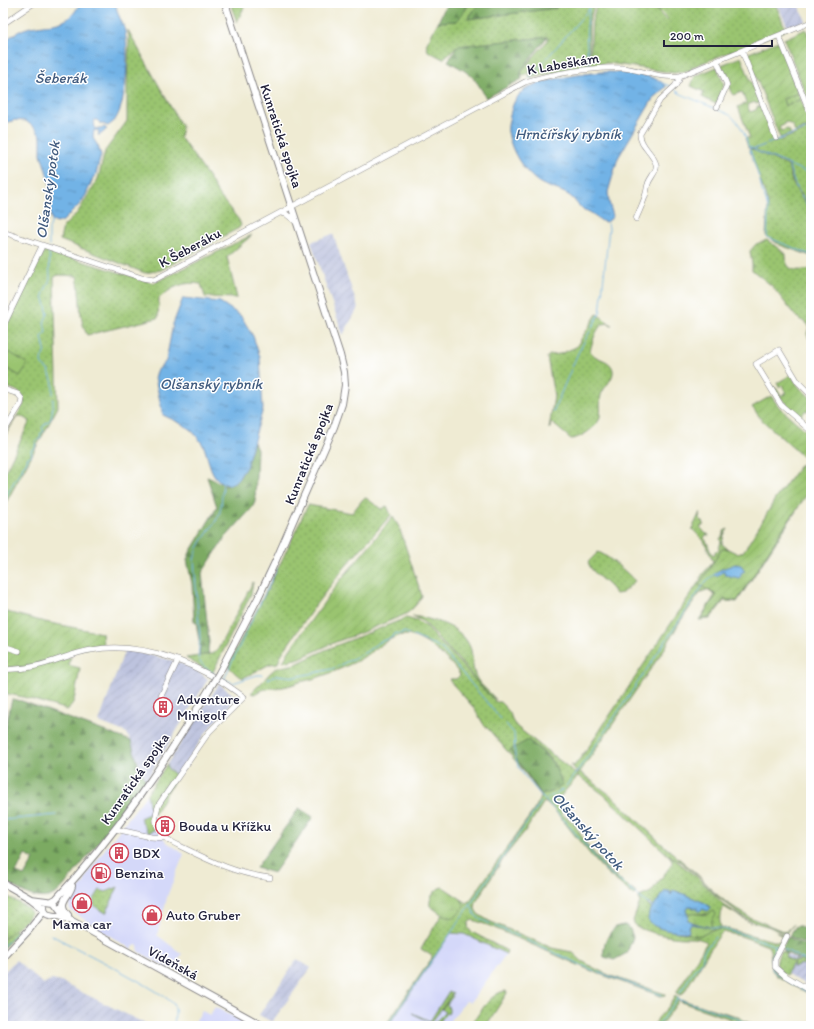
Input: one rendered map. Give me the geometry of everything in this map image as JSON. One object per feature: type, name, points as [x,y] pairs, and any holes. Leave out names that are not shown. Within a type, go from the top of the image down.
[{"type":"main road","name":"Kunratická spojka","points":[[51,901],[56,899],[81,872],[115,829],[157,771],[219,673],[258,598],[290,529],[334,427],[344,394],[345,378],[340,355],[225,3]]},
{"type":"main road","name":"Kunratická spojka","points":[[58,907],[61,899],[81,872]]},
{"type":"main road","name":"Vídeňská","points":[[3,883],[31,899],[44,910],[46,914],[72,921]]},
{"type":"main road","points":[[72,886],[64,901],[64,909],[68,915],[83,924],[88,930]]},
{"type":"main road","name":"Vídeňská","points":[[31,899],[56,902],[63,914],[72,921],[264,1026]]},
{"type":"main road","points":[[3,958],[29,930],[44,910],[45,904],[51,901]]},
{"type":"main road","points":[[29,930],[41,920],[57,913],[58,907]]},
{"type":"street","points":[[3,24],[34,3]]},
{"type":"street","name":"K Labeškám","points":[[292,207],[525,82],[552,76],[608,68],[634,70],[670,77],[680,76],[811,22]]},
{"type":"street","points":[[779,36],[811,116]]},
{"type":"street","points":[[742,51],[776,138]]},
{"type":"street","points":[[716,107],[727,85],[717,61]]},
{"type":"street","points":[[636,220],[647,192],[648,183],[656,169],[652,156],[641,142],[640,134],[660,100],[675,86],[680,76]]},
{"type":"street","points":[[287,195],[294,202],[303,201]]},
{"type":"street","name":"K Šeberáku","points":[[3,232],[142,278],[154,280],[292,207]]},
{"type":"street","points":[[281,213],[286,214],[296,222]]},
{"type":"street","points":[[3,327],[46,247]]},
{"type":"street","points":[[811,395],[798,382],[779,350],[756,364],[781,405],[811,431]]},
{"type":"street","points":[[3,389],[18,394],[22,399],[21,404],[3,433]]},
{"type":"street","points":[[3,646],[19,651]]},
{"type":"street","points":[[3,670],[32,667],[76,653],[96,649],[121,648],[152,653],[178,660],[201,670],[244,697],[209,732],[159,804],[155,815],[156,824],[165,838]]},
{"type":"street","points":[[161,696],[178,660]]},
{"type":"street","points":[[115,829],[151,837],[165,838],[231,869],[250,875],[270,878]]},
{"type":"street","points":[[787,936],[775,959],[775,967],[784,975],[811,990]]},
{"type":"shaded area","points":[[805,3],[799,6],[806,21],[788,28],[777,4]]},
{"type":"shaded area","points":[[333,234],[358,308],[343,335],[311,242]]},
{"type":"shaded area","points":[[125,649],[175,661],[194,668],[208,679],[146,781],[127,733],[99,722]]},
{"type":"shaded area","points":[[219,684],[237,697],[208,730],[177,776],[168,769],[167,764]]},
{"type":"shaded area","points":[[147,794],[150,809],[164,840],[184,854],[168,894],[157,935],[182,954],[171,970],[139,952],[138,946],[136,945],[131,949],[70,910],[69,907],[70,899],[84,883],[87,875],[102,853]]},
{"type":"shaded area","points":[[451,933],[464,934],[506,954],[471,1002],[466,1001],[446,1026],[388,1026]]},
{"type":"shaded area","points":[[780,952],[811,964],[811,988],[781,970]]},
{"type":"shaded area","points":[[297,959],[311,968],[272,1022],[259,1015]]},
{"type":"shaded area","points":[[16,960],[43,984],[52,980],[61,982],[150,1026],[3,1026],[3,973]]},
{"type":"shaded area","points":[[215,1007],[252,1026],[192,1026],[202,1011],[210,1015]]},
{"type":"green space","points":[[230,3],[246,3],[237,22]]},
{"type":"green space","points":[[447,3],[470,3],[457,21],[438,22]]},
{"type":"green space","points":[[470,3],[479,3],[468,19],[557,8],[546,3],[595,3],[589,22],[589,65],[530,78],[529,74],[534,67],[523,76],[521,73],[524,68],[548,40],[548,37],[457,46],[443,59],[428,51],[426,45],[438,22],[457,21]]},
{"type":"green space","points":[[479,3],[546,3],[557,8],[468,19]]},
{"type":"green space","points":[[597,3],[646,3],[657,10],[666,20],[668,19],[658,9],[648,3],[775,3],[786,30],[692,67],[692,70],[674,73],[608,63],[590,65],[592,22]]},
{"type":"green space","points":[[806,29],[809,37],[811,36],[811,107],[784,39]]},
{"type":"green space","points":[[128,30],[182,127],[180,137],[210,179],[218,194],[239,220],[241,225],[239,228],[161,270],[145,273],[60,240],[63,227],[78,212],[98,179],[105,151],[127,121]]},
{"type":"green space","points":[[547,37],[521,72],[522,79],[486,98],[471,76],[448,61],[457,46]]},
{"type":"green space","points":[[778,41],[798,93],[783,99],[785,106],[801,99],[811,125],[795,132],[792,125],[786,122],[784,125],[779,127],[781,131],[787,129],[789,130],[791,134],[780,138],[747,54]]},
{"type":"green space","points":[[741,57],[760,104],[756,104],[755,102],[747,105],[750,112],[761,106],[775,141],[754,149],[748,147],[745,138],[750,138],[738,107],[746,103],[742,92],[733,95],[721,65]]},
{"type":"green space","points":[[717,67],[724,85],[716,104],[702,97],[704,92],[691,86],[695,76]]},
{"type":"green space","points":[[798,93],[801,99],[785,106],[783,99]]},
{"type":"green space","points":[[811,128],[811,209],[793,182],[789,165],[748,147],[755,149],[775,140],[781,140]]},
{"type":"green space","points":[[749,148],[788,166],[792,182],[811,211],[811,256],[780,245],[766,236],[768,203]]},
{"type":"green space","points":[[252,235],[227,257],[237,298],[205,297],[201,284],[183,284],[159,298],[158,318],[87,335],[82,322],[77,276],[59,275],[54,277],[58,407],[3,508],[3,476],[30,421],[18,415],[3,439],[24,404],[24,399],[18,391],[3,386],[3,366],[20,376],[9,352],[3,362],[3,330],[45,250],[154,283]]},
{"type":"green space","points":[[767,240],[786,254],[787,264],[791,269],[811,269],[811,344],[807,334],[809,327],[808,324],[799,319],[772,286],[752,270],[750,251],[756,244]]},
{"type":"green space","points":[[597,314],[612,325],[607,323],[600,327],[597,331],[590,351],[595,356],[610,364],[613,374],[601,395],[599,420],[591,430],[575,439],[571,439],[551,422],[549,429],[554,396],[547,357],[550,355],[560,354],[576,347]]},
{"type":"green space","points":[[9,352],[28,364],[20,376],[3,366],[3,362]]},
{"type":"green space","points":[[791,375],[799,387],[811,398],[811,413],[806,410],[800,417],[788,406],[773,386],[781,396],[786,393],[782,385],[779,387],[777,383]]},
{"type":"green space","points":[[771,396],[780,408],[811,435],[811,448],[803,457],[762,420],[752,407]]},
{"type":"green space","points":[[254,442],[257,449],[255,502],[252,508],[225,538],[202,573],[209,654],[199,656],[200,647],[196,622],[194,622],[192,584],[187,560],[190,552],[217,507],[207,477],[225,484],[230,485],[235,483],[242,473]]},
{"type":"green space","points":[[801,464],[811,470],[811,489],[782,530],[737,601],[724,599],[709,618],[701,618],[717,595],[699,585],[722,549],[728,549],[738,554],[743,552],[775,499]]},
{"type":"green space","points":[[366,498],[381,509],[387,506],[391,515],[345,567],[317,603],[281,655],[278,663],[270,664],[243,678],[236,674],[227,665],[269,587],[308,505],[352,513],[363,499]]},
{"type":"green space","points":[[798,508],[737,602],[724,601],[710,619],[699,620],[715,595],[707,590],[701,592],[679,623],[665,648],[580,772],[613,797],[726,902],[749,917],[785,932],[794,924],[786,934],[753,922],[718,897],[698,876],[681,862],[669,855],[697,877],[724,905],[751,923],[724,907],[720,916],[721,927],[773,941],[781,941],[783,937],[776,932],[786,936],[773,955],[774,969],[780,975],[811,992],[811,995],[777,976],[772,970],[770,950],[768,946],[741,936],[723,932],[709,951],[683,994],[680,995],[676,993],[707,942],[697,938],[674,937],[654,933],[636,927],[633,921],[640,902],[639,897],[651,892],[672,864],[672,861],[670,857],[603,794],[578,776],[558,799],[558,804],[563,815],[574,823],[586,844],[609,871],[636,893],[634,895],[632,894],[606,872],[552,807],[544,802],[526,830],[505,856],[476,902],[475,909],[478,914],[489,921],[552,948],[572,952],[582,961],[598,970],[665,995],[661,996],[594,972],[473,920],[469,922],[468,927],[470,931],[507,951],[506,954],[464,934],[451,933],[388,1026],[385,1026],[432,958],[432,956],[421,949],[442,914],[450,918],[463,901],[461,899],[467,903],[471,899],[536,807],[541,795],[519,765],[484,725],[474,708],[449,680],[456,679],[460,675],[456,669],[444,656],[428,644],[412,636],[399,636],[386,641],[357,661],[322,676],[283,687],[265,689],[254,694],[251,693],[276,668],[296,664],[325,650],[406,618],[417,621],[427,627],[435,638],[448,650],[484,690],[496,702],[500,702],[505,707],[510,713],[513,722],[517,727],[578,775],[579,773],[570,765],[574,766],[588,748],[702,575],[713,561],[704,541],[692,529],[700,512],[699,518],[704,525],[700,527],[709,536],[706,535],[704,538],[713,555],[715,554],[715,551],[718,551],[721,542],[720,539],[724,534],[724,531],[728,529],[724,535],[722,544],[728,549],[722,549],[699,585],[724,599],[737,601],[782,530]],"holes":[[[528,740],[547,755],[555,766],[563,785],[529,744]],[[665,891],[670,895],[672,892],[676,891],[705,903],[708,911],[702,909],[699,911],[696,908],[688,907],[685,908],[686,914],[715,914],[711,926],[720,928],[713,929],[698,936],[655,926],[649,921],[649,913],[652,908],[647,905],[649,903],[653,907]]]},
{"type":"green space","points":[[393,517],[399,527],[422,596],[418,602],[404,615],[300,658],[283,662],[289,651],[338,583]]},
{"type":"green space","points":[[598,552],[612,560],[635,581],[622,593],[616,594],[610,586],[593,572],[589,566],[588,562]]},
{"type":"green space","points":[[253,582],[251,594],[212,674],[186,658],[211,654],[217,651]]},
{"type":"green space","points":[[3,611],[45,622],[102,633],[103,645],[81,649],[30,666],[3,668]]},
{"type":"green space","points":[[412,616],[429,619],[447,625],[462,635],[471,650],[476,677],[496,700],[483,688],[426,625]]},
{"type":"green space","points":[[71,657],[68,665],[80,668],[74,701],[68,710],[3,693],[3,671]]},
{"type":"green space","points":[[12,699],[22,701],[131,741],[139,767],[146,781],[63,887],[56,894],[48,897],[41,898],[33,896],[3,880],[3,738]],"holes":[[[25,855],[34,859],[24,876],[16,873]]]},
{"type":"green space","points":[[528,740],[543,752],[555,766],[563,785],[552,792],[542,795],[510,750]]},
{"type":"green space","points":[[167,764],[168,769],[177,776],[154,814],[150,809],[147,794]]},
{"type":"green space","points":[[299,808],[313,817],[274,873],[256,868]]},
{"type":"green space","points":[[149,814],[156,829],[148,833],[140,818]]},
{"type":"green space","points":[[118,887],[106,913],[94,906],[94,899],[100,890],[106,892]]},
{"type":"green space","points":[[443,887],[461,899],[464,905],[453,917],[444,916],[430,906],[430,901],[433,894],[439,888]]},
{"type":"green space","points":[[3,894],[28,908],[31,913],[27,919],[3,939]]},
{"type":"green space","points":[[714,911],[716,914],[712,920],[711,926],[720,928],[719,930],[711,929],[702,935],[691,934],[683,932],[688,933],[689,924],[697,925],[687,919],[689,917],[687,913],[704,914]]},
{"type":"green space","points":[[625,925],[630,929],[633,937],[627,953],[614,960],[604,957],[605,945],[610,933],[616,927]]},
{"type":"green space","points":[[796,926],[800,926],[811,934],[811,944],[809,945],[789,936]]},
{"type":"green space","points":[[14,930],[19,933],[3,948],[3,940]]},
{"type":"green space","points":[[788,937],[811,948],[811,965],[785,952],[782,947]]},
{"type":"green space","points":[[780,951],[787,953],[785,957],[793,961],[796,962],[798,960],[798,962],[800,959],[800,961],[801,960],[804,962],[803,965],[799,964],[798,966],[793,967],[793,963],[786,975],[781,972],[776,964]]},
{"type":"green space","points":[[449,991],[453,993],[429,1026],[430,1022],[412,1013],[430,1021]]},
{"type":"green space","points":[[506,991],[507,993],[486,1026],[470,1026],[481,1010],[495,995]]},
{"type":"green space","points":[[451,995],[453,996],[447,1004],[449,1013],[446,1013],[437,1026],[435,1026],[434,1023],[445,1012],[442,1009]]},
{"type":"green space","points":[[675,996],[679,999],[678,1002],[660,1026],[654,1026],[658,1018],[669,1006]]},
{"type":"green space","points":[[682,1000],[736,1016],[755,1026],[747,1026],[740,1022],[680,1001]]},
{"type":"water","name":"Šeberák","points":[[80,3],[117,3],[116,6],[124,28],[126,41],[126,78],[122,102],[115,120],[108,126],[94,120],[95,129],[104,127],[107,129],[100,135],[98,135],[99,131],[94,130],[93,138],[101,155],[96,174],[80,204],[63,221],[57,223],[52,221],[50,213],[51,187],[41,154],[41,137],[36,129],[26,121],[15,120],[3,124],[3,42],[15,33],[24,29],[55,24],[69,18],[75,12]]},
{"type":"water","name":"Hrnčířský rybník","points":[[603,72],[628,73],[647,76],[662,82],[666,87],[654,97],[618,158],[608,192],[613,216],[607,222],[602,221],[590,212],[581,208],[570,196],[537,181],[518,159],[509,139],[508,130],[513,104],[516,98],[526,89],[552,80],[575,75]]},
{"type":"water","name":"Olšanský rybník","points":[[183,298],[220,302],[241,316],[253,336],[260,357],[263,409],[246,467],[238,479],[230,485],[219,480],[215,476],[204,447],[193,432],[163,415],[155,378],[157,371],[166,361],[173,324]]},
{"type":"water","points":[[735,564],[741,565],[745,571],[741,573],[739,578],[725,575],[724,572],[716,576],[714,575],[720,570]]},
{"type":"water","points":[[665,891],[670,891],[671,895],[673,891],[676,891],[705,903],[711,908],[708,911],[702,909],[698,911],[696,908],[688,907],[686,911],[689,917],[687,919],[692,923],[710,927],[690,924],[688,926],[689,932],[678,932],[661,929],[652,924],[648,920],[649,913]]},
{"type":"waterway","points":[[589,65],[587,34],[591,3]]},
{"type":"waterway","points":[[529,79],[590,8]]},
{"type":"waterway","points":[[662,83],[672,87]]},
{"type":"waterway","points":[[675,89],[679,93],[730,115],[737,121],[742,129],[748,146],[754,149],[811,127]]},
{"type":"waterway","points":[[749,147],[768,209],[767,237],[811,255]]},
{"type":"waterway","points":[[754,150],[811,174]]},
{"type":"waterway","points":[[789,166],[797,189],[811,210]]},
{"type":"waterway","points":[[553,412],[578,353],[600,313],[609,228],[607,220]]},
{"type":"waterway","name":"Olšanský potok","points":[[49,246],[49,229],[52,221]]},
{"type":"waterway","name":"Olšanský potok","points":[[49,249],[50,279],[43,295],[48,314],[44,323],[46,332],[42,337],[45,350],[41,362],[42,365],[49,371],[53,383],[53,394]]},
{"type":"waterway","points":[[3,503],[19,475],[19,472],[23,470],[22,467],[26,463],[28,457],[32,455],[31,450],[35,448],[36,441],[41,438],[40,434],[44,431],[42,428],[51,419],[53,399]]},
{"type":"waterway","name":"Olšanský potok","points":[[215,674],[204,667],[198,657],[200,639],[194,560],[198,548],[218,517],[221,505],[223,483]]},
{"type":"waterway","points":[[224,680],[277,568]]},
{"type":"waterway","points":[[566,786],[589,755],[706,581],[715,574]]},
{"type":"waterway","name":"Olšanský potok","points":[[268,679],[276,675],[295,677],[332,669],[366,652],[379,642],[391,638],[396,633],[400,634],[404,632],[442,649],[501,719]]},
{"type":"waterway","name":"Olšanský potok","points":[[219,677],[233,683],[257,675],[262,675]]},
{"type":"waterway","name":"Olšanský potok","points":[[506,724],[514,733],[515,756],[518,766],[523,774],[606,870],[653,908]]},
{"type":"waterway","points":[[547,799],[563,789]]},
{"type":"waterway","points":[[387,1026],[541,802]]},
{"type":"waterway","points":[[3,820],[56,815]]},
{"type":"waterway","points":[[471,905],[475,915],[480,919],[597,972],[662,995]]},
{"type":"waterway","points":[[3,946],[27,923]]},
{"type":"waterway","name":"Olšanský potok","points":[[710,927],[720,928],[745,935],[779,947]]},
{"type":"waterway","points":[[51,935],[137,980],[167,999],[175,1007],[175,1026]]},
{"type":"waterway","points":[[680,993],[694,970],[700,965],[703,958],[703,952],[715,937]]},
{"type":"waterway","points":[[775,946],[772,955],[772,969],[780,977]]},
{"type":"waterway","name":"Olšanský potok","points":[[784,949],[806,961]]},
{"type":"waterway","points":[[784,979],[811,994]]},
{"type":"waterway","points":[[657,1026],[678,998]]},
{"type":"waterway","points":[[677,999],[734,1017],[751,1026]]},
{"type":"place","name":"Adventure Minigolf","points":[[163,707]]},
{"type":"place","name":"Bouda u Křížku","points":[[165,826]]},
{"type":"place","name":"BDX","points":[[119,853]]},
{"type":"place","name":"Benzina","points":[[101,873]]},
{"type":"place","name":"Mama car","points":[[82,903]]},
{"type":"place","name":"Auto Gruber","points":[[152,915]]}]
